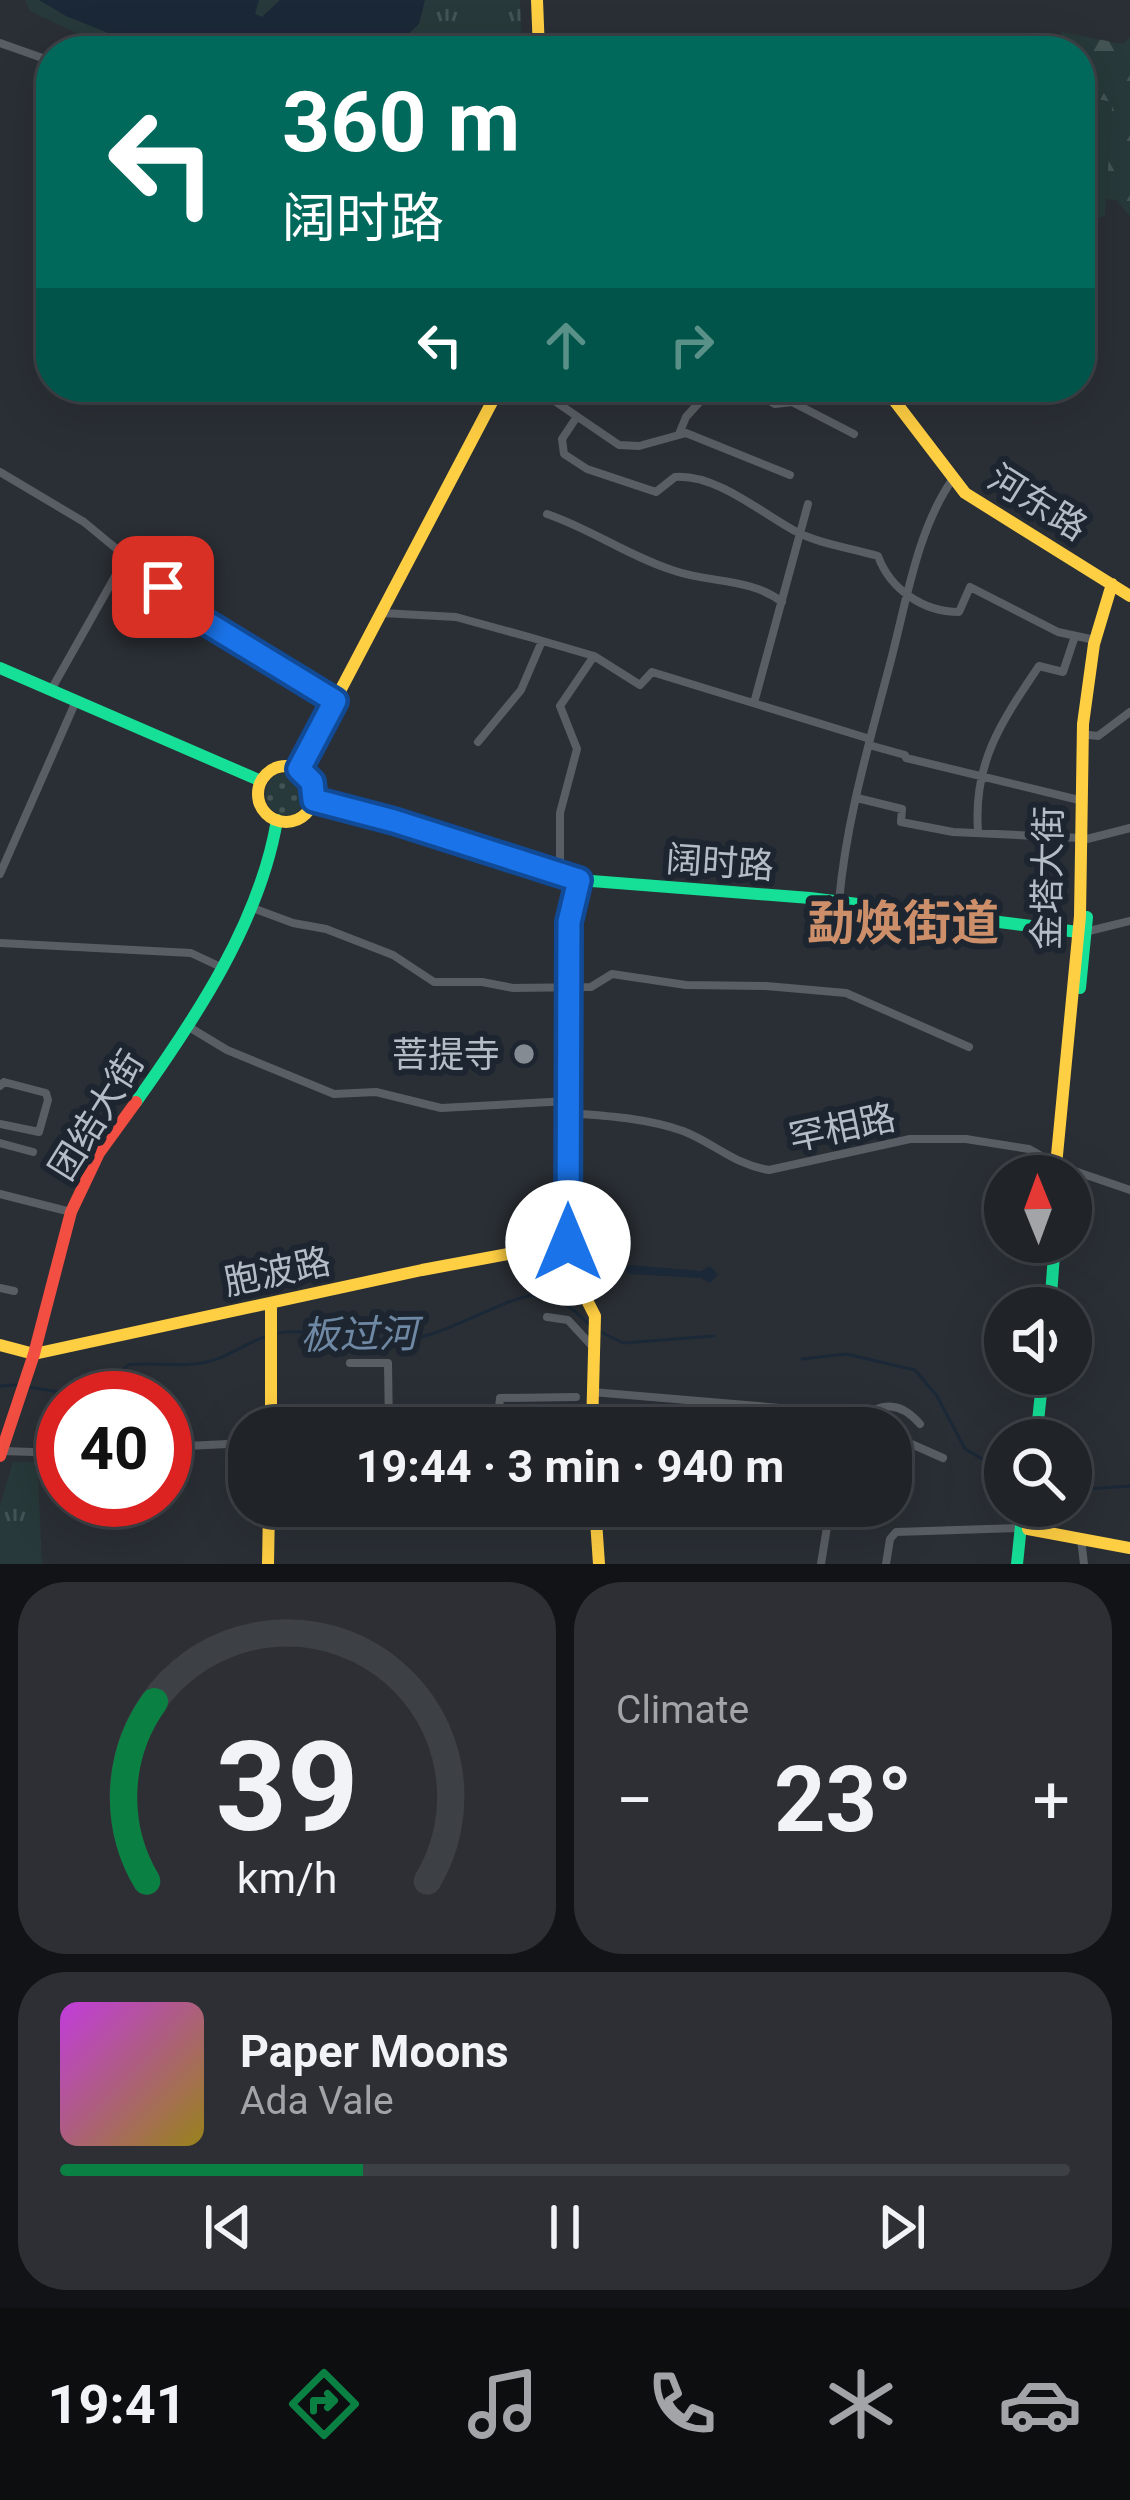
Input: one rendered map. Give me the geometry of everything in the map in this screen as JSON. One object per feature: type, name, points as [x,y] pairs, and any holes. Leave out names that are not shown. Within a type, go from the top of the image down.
[{"type":"main road","points":[[536,0],[538,36]]},
{"type":"main road","points":[[299,769],[492,402]]},
{"type":"main road","name":"河东路","points":[[895,402],[964,494],[1120,589]]},
{"type":"main road","name":"金塔大街","points":[[1083,838],[1079,800],[1083,724],[1095,640],[1120,589]]},
{"type":"main road","name":"金塔大街","points":[[1061,1155],[1082,932],[1089,735],[1099,655],[1120,589]]},
{"type":"main road","points":[[0,668],[261,781]]},
{"type":"main road","points":[[274,768],[299,769],[312,782],[314,800],[296,820],[277,820],[262,808],[261,781],[274,768]]},
{"type":"main road","name":"阔时路","points":[[314,800],[579,880],[838,902],[1082,932]]},
{"type":"main road","name":"团结大街","points":[[1,1453],[34,1354],[71,1212],[99,1154],[189,1027],[223,968],[272,850],[277,820]]},
{"type":"main road","points":[[579,880],[569,922],[568,1263],[596,1316],[592,1407]]},
{"type":"main road","name":"胞波路","points":[[0,1345],[34,1354],[568,1243]]},
{"type":"main road","points":[[271,1407],[272,1303]]},
{"type":"main road","points":[[268,1564],[269,1527]]},
{"type":"main road","points":[[597,1527],[599,1564]]},
{"type":"main road","points":[[1021,1564],[1024,1528],[1130,1548]]},
{"type":"street","points":[[0,43],[36,56]]},
{"type":"street","points":[[554,402],[619,446],[639,446],[686,433],[790,475]]},
{"type":"street","points":[[678,435],[700,402]]},
{"type":"street","points":[[792,402],[854,434]]},
{"type":"street","points":[[576,418],[562,439],[564,454],[587,469],[656,492],[675,477],[693,478],[761,509],[799,533],[878,556],[885,575],[907,595],[946,612],[959,612],[970,587],[1037,622],[1095,640]]},
{"type":"street","points":[[0,472],[84,522],[204,621],[335,701]]},
{"type":"street","points":[[838,902],[846,838],[907,595],[936,503],[952,480]]},
{"type":"street","points":[[754,703],[808,504]]},
{"type":"street","points":[[547,514],[678,573],[732,582],[782,602]]},
{"type":"street","points":[[51,690],[126,557]]},
{"type":"street","points":[[381,613],[456,617],[594,656],[640,685],[652,672],[979,776],[1079,800]]},
{"type":"street","points":[[978,831],[979,776],[999,726],[1039,666],[1063,671],[1075,636]]},
{"type":"street","points":[[478,742],[521,690],[542,641]]},
{"type":"street","points":[[560,876],[560,812],[577,749],[560,712],[561,700],[594,656]]},
{"type":"street","points":[[0,874],[76,701]]},
{"type":"street","points":[[1089,735],[1098,736],[1130,712]]},
{"type":"street","points":[[857,798],[902,809],[901,823],[953,832],[1083,838],[1130,828]]},
{"type":"street","points":[[250,907],[393,955],[434,982],[591,987],[612,974],[686,986],[846,993],[969,1047]]},
{"type":"street","name":"阔时路","points":[[1082,932],[1130,921]]},
{"type":"street","points":[[0,943],[191,953],[223,968]]},
{"type":"street","name":"罕相路","points":[[189,1027],[227,1050],[329,1093],[376,1092],[441,1108],[568,1107],[666,1125],[690,1133],[738,1163],[770,1170],[910,1139],[945,1138],[1029,1149],[1037,1155]]},
{"type":"street","points":[[0,1086],[4,1082],[46,1093],[48,1100],[39,1132],[0,1124]]},
{"type":"street","points":[[0,1143],[33,1152]]},
{"type":"street","name":"罕相路","points":[[1092,1180],[1130,1190]]},
{"type":"street","points":[[0,1193],[71,1212]]},
{"type":"street","points":[[0,1288],[14,1291]]},
{"type":"street","points":[[547,1317],[568,1320],[594,1345]]},
{"type":"street","points":[[350,1363],[388,1364],[389,1407]]},
{"type":"street","points":[[592,1392],[760,1407]]},
{"type":"street","points":[[499,1407],[500,1398],[576,1397]]},
{"type":"street","points":[[912,1417],[920,1424]]},
{"type":"street","points":[[192,1445],[228,1443]]},
{"type":"street","points":[[912,1444],[943,1458]]},
{"type":"street","points":[[1,1453],[36,1454]]},
{"type":"street","points":[[821,1564],[827,1527]]},
{"type":"street","points":[[886,1564],[890,1539],[896,1532],[1024,1528]]},
{"type":"street","points":[[1081,1538],[1084,1564]]},
{"type":"green space","points":[[25,0],[520,0],[522,36],[83,36],[30,11]]},
{"type":"green space","points":[[1130,37],[1130,216],[1116,200],[1106,199],[1112,102],[1095,99],[1095,39],[1123,44]]},
{"type":"green space","points":[[1095,99],[1112,102],[1105,216],[1098,218],[1095,247]]},
{"type":"green space","points":[[286,773],[301,779],[307,794],[301,809],[286,815],[271,809],[265,794],[271,779]]},
{"type":"green space","points":[[13,1462],[36,1462],[36,1527],[40,1527],[42,1564],[0,1564],[0,1505]]},
{"type":"water","points":[[39,0],[259,0],[255,14],[262,17],[280,0],[425,0],[419,24],[406,36],[116,36]]},
{"type":"water","points":[[630,1265],[701,1271],[710,1266],[718,1275],[710,1283],[701,1278],[629,1274],[625,1269]]},
{"type":"waterway","name":"板过河","points":[[27,1387],[97,1393],[128,1365],[202,1363],[287,1332],[416,1338],[537,1295],[560,1301],[591,1326]]},
{"type":"waterway","name":"板过河","points":[[599,1331],[623,1343],[714,1336]]},
{"type":"waterway","name":"板过河","points":[[802,1359],[846,1354],[915,1370],[937,1396],[965,1449],[984,1460]]},
{"type":"waterway","name":"板过河","points":[[0,1386],[18,1385]]},
{"type":"waterway","name":"板过河","points":[[1092,1489],[1130,1486]]},
{"type":"traffic: fast","points":[[0,668],[261,781]]},
{"type":"traffic: fast","points":[[314,800],[579,880],[810,898],[1078,932]]},
{"type":"traffic: fast","points":[[136,1102],[222,968],[256,895],[277,820]]},
{"type":"traffic: fast","points":[[1080,988],[1087,917]]},
{"type":"traffic: fast","points":[[1052,1287],[1053,1263]]},
{"type":"traffic: fast","points":[[1038,1419],[1041,1395]]},
{"type":"traffic: fast","points":[[1017,1564],[1021,1527]]},
{"type":"traffic: slow","points":[[537,0],[538,36]]},
{"type":"traffic: slow","points":[[299,769],[492,402]]},
{"type":"traffic: slow","points":[[895,402],[965,493],[1130,596]]},
{"type":"traffic: slow","points":[[1057,1155],[1080,916],[1083,724],[1094,644],[1112,584]]},
{"type":"traffic: slow","points":[[286,766],[306,774],[314,794],[306,814],[286,822],[266,814],[258,794],[266,774],[286,766]]},
{"type":"traffic: slow","points":[[579,880],[569,921],[568,1263],[595,1316],[593,1407]]},
{"type":"traffic: slow","points":[[0,1345],[34,1354],[568,1243]]},
{"type":"traffic: slow","points":[[271,1303],[271,1407]]},
{"type":"traffic: slow","points":[[268,1564],[269,1527]]},
{"type":"traffic: slow","points":[[596,1527],[599,1564]]},
{"type":"traffic: slow","points":[[1028,1529],[1130,1548]]},
{"type":"traffic: jam","points":[[0,1456],[34,1354],[71,1212],[99,1153],[136,1102]]},
{"type":"place","name":"菩提寺","points":[[524,1054]]},
{"type":"district","name":"勐焕街道","points":[[903,923]]},
{"type":"route","points":[[163,587],[204,621],[335,701],[299,769],[312,782],[314,800],[579,880],[569,922],[568,1243]]}]
